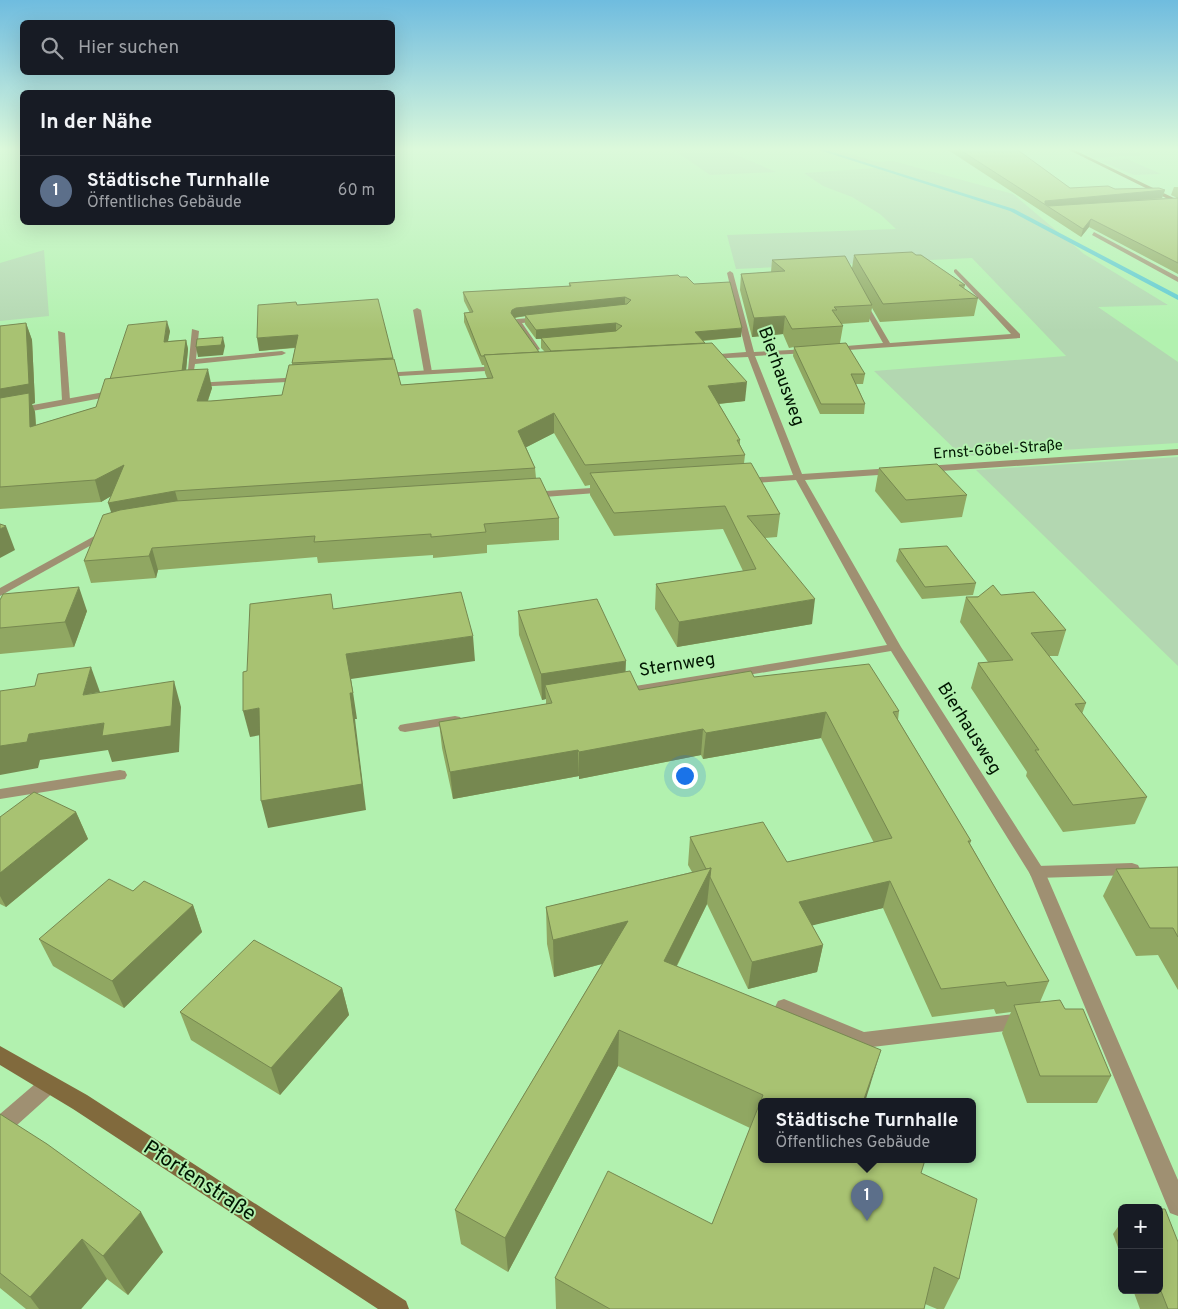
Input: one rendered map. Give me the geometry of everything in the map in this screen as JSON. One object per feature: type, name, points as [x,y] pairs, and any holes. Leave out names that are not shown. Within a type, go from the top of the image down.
[{"type":"street","points":[[1094,234],[1178,280]]},
{"type":"street","points":[[829,349],[1018,336],[956,271]]},
{"type":"street","name":"Bierhausweg","points":[[730,273],[751,355],[799,478],[895,647],[1037,872],[1178,1205]]},
{"type":"street","points":[[860,297],[888,345]]},
{"type":"street","points":[[417,310],[428,372]]},
{"type":"street","points":[[543,358],[517,321],[547,318]]},
{"type":"street","points":[[195,331],[189,386],[313,379]]},
{"type":"street","points":[[61,333],[66,400]]},
{"type":"street","points":[[532,344],[542,343]]},
{"type":"street","points":[[702,357],[819,350]]},
{"type":"street","points":[[192,362],[282,353]]},
{"type":"street","points":[[371,376],[508,367]]},
{"type":"street","points":[[0,414],[66,400],[128,391]]},
{"type":"street","name":"Ernst-Göbel-Straße","points":[[919,470],[1178,452]]},
{"type":"street","points":[[729,482],[899,471]]},
{"type":"street","points":[[520,496],[620,489]]},
{"type":"street","points":[[0,593],[105,532],[118,528]]},
{"type":"street","name":"Sternweg","points":[[611,694],[895,647]]},
{"type":"street","points":[[406,728],[464,718]]},
{"type":"street","points":[[0,794],[120,775]]},
{"type":"street","points":[[1037,872],[1150,869]]},
{"type":"street","points":[[784,1007],[864,1040],[1040,1018]]},
{"type":"street","points":[[1077,1014],[1096,1011]]},
{"type":"street","name":"Pfortenstraße","points":[[0,1055],[49,1084],[398,1309]]},
{"type":"street","points":[[0,1127],[49,1084]]},
{"type":"green space","points":[[872,209],[1031,209],[1084,254],[1168,305],[1098,307],[1178,362],[1178,443],[962,456],[874,371],[1066,356],[972,258],[736,269],[727,235],[896,229]]},
{"type":"green space","points":[[44,250],[49,316],[0,321],[0,263]]},
{"type":"green space","points":[[1178,457],[1178,666],[976,470]]},
{"type":"building","points":[[1052,209],[1178,209],[1178,263],[1091,219],[1083,229]]},
{"type":"building","points":[[912,252],[916,255],[921,255],[965,285],[959,285],[978,298],[883,304],[854,255]]},
{"type":"building","points":[[845,256],[872,305],[834,307],[837,310],[832,310],[843,326],[792,329],[785,316],[754,318],[741,274],[785,271],[772,260]]},
{"type":"building","points":[[678,275],[680,277],[687,277],[694,284],[730,282],[742,328],[695,332],[705,343],[551,351],[541,338],[616,331],[622,326],[616,323],[536,330],[525,315],[627,304],[631,300],[625,297],[516,308],[511,313],[539,352],[481,356],[464,313],[473,312],[463,292],[571,286],[569,283]]},
{"type":"building","points":[[378,299],[393,358],[292,363],[298,335],[257,338],[258,305],[296,302],[297,305]]},
{"type":"building","points":[[167,321],[164,342],[186,340],[182,371],[110,379],[128,325]]},
{"type":"building","points":[[26,323],[29,384],[0,389],[0,326]]},
{"type":"building","points":[[223,337],[221,345],[196,347],[197,339]]},
{"type":"building","points":[[712,343],[747,382],[708,386],[740,440],[737,440],[745,455],[585,465],[554,413],[518,431],[535,468],[175,491],[108,503],[124,465],[95,480],[0,487],[0,398],[29,393],[30,427],[96,407],[105,379],[208,369],[197,401],[211,401],[282,395],[289,365],[394,359],[401,385],[493,378],[484,355]]},
{"type":"building","points":[[846,343],[865,374],[851,374],[865,404],[821,404],[794,347]]},
{"type":"building","points":[[751,463],[780,514],[747,516],[815,599],[679,622],[656,584],[756,569],[725,506],[614,513],[590,473]]},
{"type":"building","points":[[937,464],[967,495],[906,500],[879,468]]},
{"type":"building","points":[[540,478],[559,518],[484,524],[486,532],[431,537],[431,534],[314,542],[315,536],[152,548],[149,556],[84,561],[103,515],[120,510],[176,501]]},
{"type":"building","points":[[947,546],[976,583],[925,587],[899,549]]},
{"type":"building","points":[[993,585],[1001,595],[1034,592],[1066,630],[1031,633],[1086,703],[1075,704],[1147,797],[1073,805],[1035,750],[1039,750],[978,663],[1013,660],[966,597],[978,597]]},
{"type":"building","points":[[79,587],[65,622],[0,628],[0,600],[3,594]]},
{"type":"building","points":[[461,592],[473,636],[346,654],[353,693],[350,693],[362,784],[261,801],[259,708],[243,711],[243,672],[247,671],[250,604],[331,594],[333,609]]},
{"type":"building","points":[[597,599],[626,661],[541,674],[518,611]]},
{"type":"building","points":[[869,664],[899,711],[893,712],[971,841],[968,841],[1049,981],[1007,986],[1005,982],[941,989],[890,881],[799,902],[823,945],[752,962],[710,877],[711,868],[706,869],[690,837],[763,822],[787,862],[892,838],[826,712],[706,733],[703,729],[579,752],[578,750],[450,772],[439,722],[552,703],[545,685],[630,671],[639,690],[751,671],[754,677]]},
{"type":"building","points":[[91,667],[83,695],[174,681],[171,726],[102,736],[104,723],[29,734],[27,742],[0,746],[0,691],[35,686],[38,674]]},
{"type":"building","points":[[34,792],[76,812],[0,873],[0,817]]},
{"type":"building","points":[[1178,867],[1178,937],[1173,928],[1150,928],[1116,869]]},
{"type":"building","points":[[711,868],[664,961],[881,1050],[864,1098],[762,1098],[763,1095],[619,1030],[505,1238],[455,1210],[628,921],[553,940],[546,907]]},
{"type":"building","points":[[109,879],[133,891],[144,881],[193,905],[112,981],[39,939]]},
{"type":"building","points":[[254,940],[342,988],[271,1068],[180,1012]]},
{"type":"building","points":[[1060,1000],[1065,1009],[1083,1009],[1111,1076],[1040,1076],[1014,1005]]},
{"type":"building","points":[[758,1108],[758,1163],[924,1163],[921,1173],[977,1199],[959,1279],[934,1267],[924,1309],[610,1309],[555,1278],[608,1171],[712,1224]]},
{"type":"building","points":[[0,1114],[47,1144],[141,1212],[103,1256],[82,1239],[30,1297],[0,1273]]},
{"type":"building","points":[[1163,1209],[1165,1209],[1178,1242],[1178,1309],[1168,1309],[1162,1294]]},
{"type":"waterway","points":[[1009,209],[1178,298]]},
{"type":"place","name":"Städtische Turnhalle","points":[[867,1221]]}]
